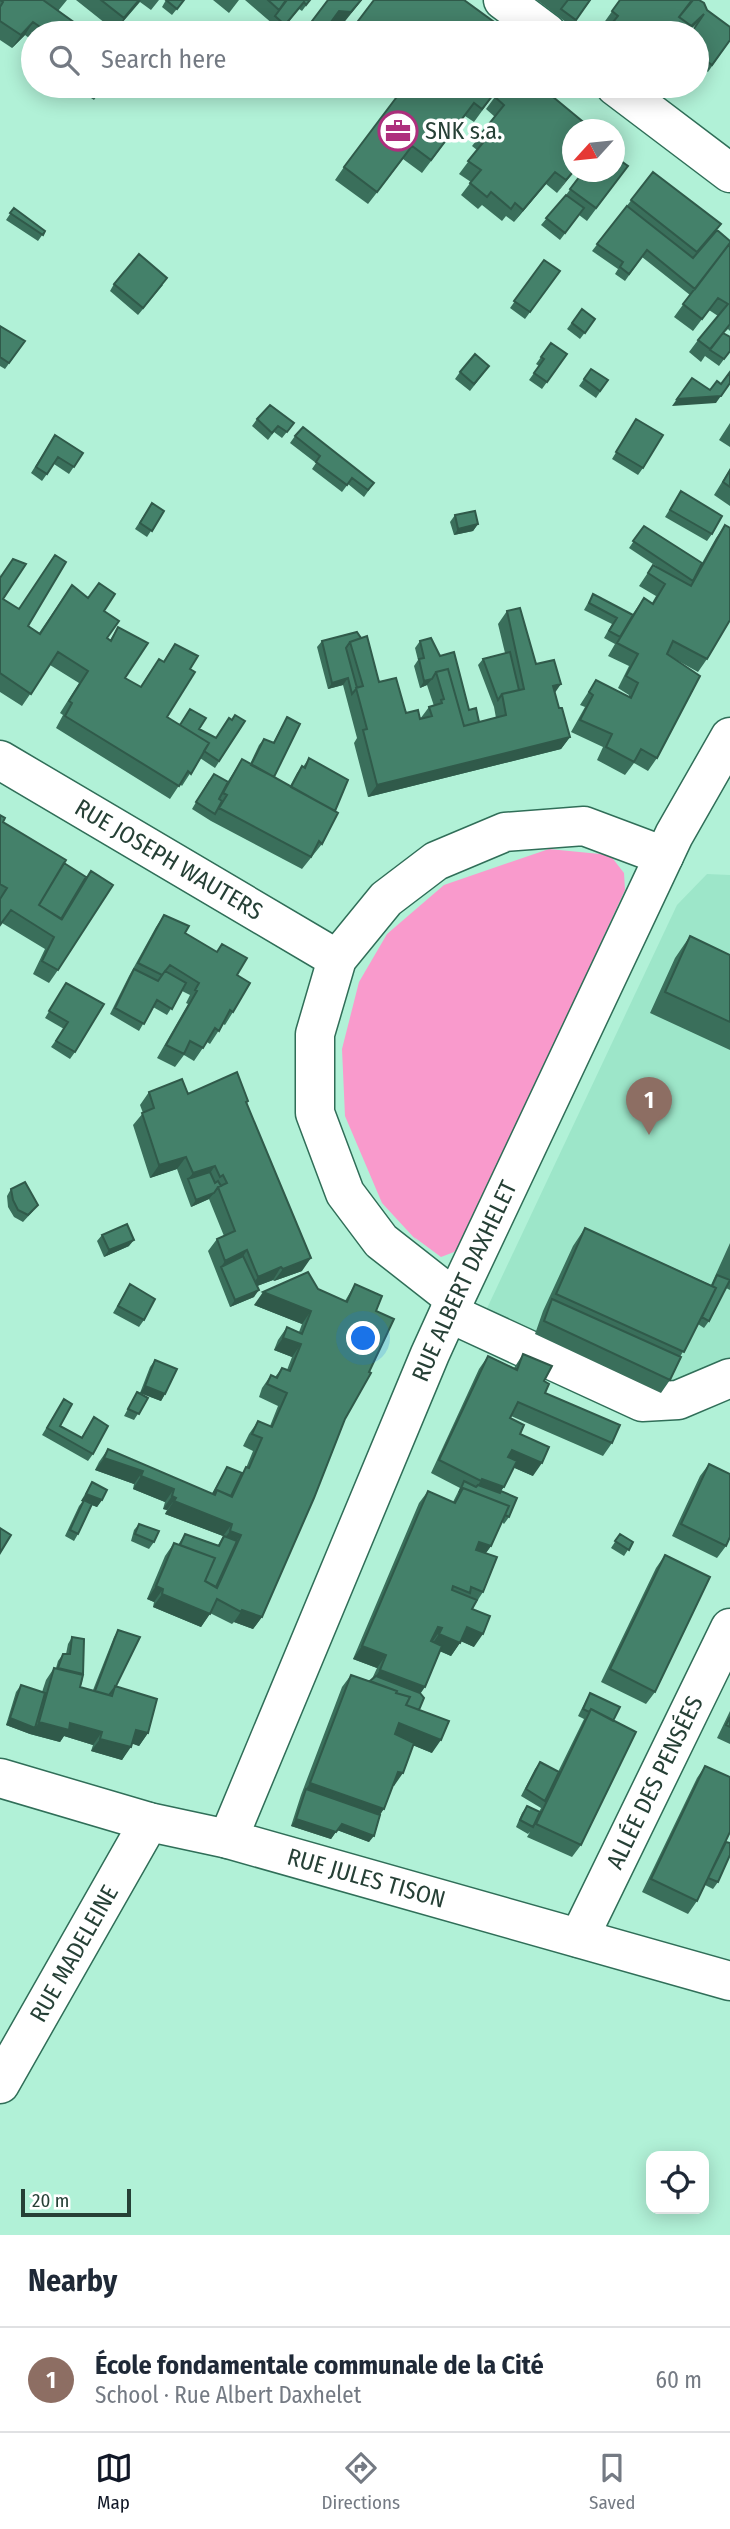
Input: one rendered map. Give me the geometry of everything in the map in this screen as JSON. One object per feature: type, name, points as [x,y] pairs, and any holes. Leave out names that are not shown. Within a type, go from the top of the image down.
[{"type":"street","points":[[503,0],[531,21]]},
{"type":"street","points":[[631,98],[730,173]]},
{"type":"street","name":"RUE ALBERT DAXHELET","points":[[228,1839],[424,1367],[664,856],[730,737]]},
{"type":"street","name":"RUE JOSEPH WAUTERS","points":[[0,760],[337,959]]},
{"type":"street","points":[[664,856],[584,826],[505,832],[436,861],[386,899],[337,959],[315,1034],[315,1113],[345,1193],[352,1203],[381,1241],[452,1306],[642,1402],[678,1400],[730,1378]]},
{"type":"street","name":"ALLÉE DES PENSÉES","points":[[579,1938],[730,1628]]},
{"type":"street","name":"RUE JULES TISON","points":[[0,1778],[149,1822],[228,1839],[730,1981]]},
{"type":"street","name":"RUE MADELEINE","points":[[0,2084],[149,1822]]},
{"type":"shaded area","points":[[549,849],[610,855],[624,873],[625,890],[466,1236],[454,1252],[441,1257],[414,1237],[418,1242],[382,1203],[345,1116],[342,1049],[359,982],[387,934],[444,885]]},
{"type":"shaded area","points":[[707,874],[730,875],[730,1398],[651,1399],[481,1321],[677,905]]},
{"type":"building","points":[[0,0],[43,0],[72,21],[21,21],[21,35],[0,21],[0,7],[3,2]]},
{"type":"building","points":[[101,0],[139,0],[124,18]]},
{"type":"building","points":[[166,0],[184,0],[177,9]]},
{"type":"building","points":[[268,0],[286,0],[279,10]]},
{"type":"building","points":[[287,0],[310,0],[306,5],[304,2],[288,21],[281,21],[275,16]]},
{"type":"building","points":[[328,0],[361,0],[351,12],[339,11],[332,21],[312,21]]},
{"type":"building","points":[[374,0],[464,0],[493,21],[358,21]]},
{"type":"building","points":[[568,0],[590,0],[576,20],[561,9]]},
{"type":"building","points":[[620,0],[692,0],[679,17],[684,21],[614,21],[618,16],[612,11]]},
{"type":"building","points":[[693,0],[699,0],[707,10],[730,27],[730,40],[712,65],[709,63],[709,21],[699,21],[704,14],[697,21],[684,21],[679,17]]},
{"type":"building","name":"SNK s.a.","points":[[396,98],[491,98],[482,109],[474,103],[431,160],[412,146],[377,192],[344,167]]},
{"type":"building","points":[[496,98],[554,98],[580,119],[562,119],[562,177],[555,172],[523,210],[515,203],[511,209],[491,192],[487,197],[470,183],[481,170],[468,161],[486,139],[481,134],[504,105]]},
{"type":"building","points":[[653,172],[721,224],[697,252],[631,200]]},
{"type":"building","points":[[575,182],[616,182],[596,208],[570,189]]},
{"type":"building","points":[[566,195],[584,208],[565,233],[546,218]]},
{"type":"building","points":[[627,206],[693,258],[717,230],[730,243],[695,289],[647,250],[629,274],[620,267],[623,262],[597,244]]},
{"type":"building","points":[[14,208],[45,231],[43,235],[10,213]]},
{"type":"building","points":[[730,243],[730,324],[710,349],[698,340],[728,304],[718,298],[702,319],[683,304]]},
{"type":"building","points":[[139,254],[167,278],[143,308],[114,284]]},
{"type":"building","points":[[544,260],[560,271],[530,312],[514,301]]},
{"type":"building","points":[[582,309],[595,319],[585,333],[572,323]]},
{"type":"building","points":[[0,326],[25,341],[9,363],[0,357]]},
{"type":"building","points":[[723,333],[730,337],[730,351],[724,359],[710,350]]},
{"type":"building","points":[[551,343],[567,354],[547,382],[534,373]]},
{"type":"building","points":[[475,354],[489,366],[474,384],[460,372]]},
{"type":"building","points":[[591,369],[608,380],[600,391],[584,379]]},
{"type":"building","points":[[730,372],[730,383],[721,396],[677,399],[692,378],[710,390],[717,381],[721,384]]},
{"type":"building","points":[[270,405],[294,423],[287,432],[278,426],[272,433],[257,419]]},
{"type":"building","points":[[636,419],[663,435],[643,468],[616,452]]},
{"type":"building","points":[[303,427],[374,483],[368,490],[352,478],[347,485],[316,462],[320,456],[295,436]]},
{"type":"building","points":[[55,435],[83,453],[74,467],[58,457],[47,474],[36,467]]},
{"type":"building","points":[[730,470],[730,487],[723,482]]},
{"type":"building","points":[[681,491],[722,516],[712,534],[670,510]]},
{"type":"building","points":[[152,503],[164,511],[152,531],[140,523]]},
{"type":"building","points":[[475,511],[478,524],[458,529],[455,515]]},
{"type":"building","points":[[725,525],[730,528],[730,620],[707,659],[673,641],[667,654],[700,676],[657,758],[641,749],[634,762],[606,747],[612,734],[580,720],[593,695],[589,692],[596,680],[631,698],[638,683],[626,676],[638,654],[617,643],[644,598],[653,604],[665,584],[648,573],[653,565],[691,586]]},
{"type":"building","points":[[644,526],[702,563],[693,581],[633,541]]},
{"type":"building","points":[[55,555],[66,562],[28,626],[40,634],[72,585],[88,598],[99,583],[115,594],[104,611],[119,621],[107,638],[111,641],[118,627],[148,643],[125,678],[141,687],[159,659],[164,662],[175,644],[198,656],[190,669],[195,672],[167,717],[209,743],[191,774],[188,771],[179,786],[65,716],[72,703],[69,701],[88,671],[58,652],[31,694],[0,673],[0,578],[13,559],[26,564],[3,599],[19,609]]},
{"type":"building","points":[[593,594],[633,615],[620,637],[609,631],[617,618],[589,603]]},
{"type":"building","points":[[520,608],[536,664],[554,660],[561,684],[553,686],[570,737],[377,785],[356,688],[363,686],[350,642],[367,636],[379,682],[396,678],[406,713],[418,710],[420,719],[432,716],[429,707],[442,703],[441,700],[444,699],[436,672],[448,669],[464,726],[506,715],[502,694],[524,689],[507,611]]},
{"type":"building","points":[[357,632],[361,638],[350,642],[346,648],[357,688],[352,694],[348,678],[332,683],[322,641]]},
{"type":"building","points":[[431,638],[440,656],[454,652],[469,710],[476,708],[479,722],[464,726],[448,669],[436,672],[432,679],[424,681],[419,659],[424,658],[420,641]]},
{"type":"building","points":[[510,652],[519,690],[502,694],[498,700],[483,659]]},
{"type":"building","points":[[190,709],[206,718],[199,729],[216,738],[229,718],[232,720],[235,715],[245,721],[219,761],[204,751],[209,743],[180,725]]},
{"type":"building","points":[[287,717],[300,724],[274,777],[251,765],[264,739],[274,743]]},
{"type":"building","points":[[309,758],[348,780],[335,811],[291,787]]},
{"type":"building","points":[[242,759],[338,813],[322,844],[319,841],[311,857],[219,808],[227,795],[223,793]]},
{"type":"building","points":[[214,774],[228,782],[215,814],[196,802]]},
{"type":"building","points":[[0,815],[5,818],[3,822],[66,860],[39,905],[62,919],[91,871],[113,885],[58,970],[42,961],[54,937],[11,910],[0,925],[0,899],[7,888],[0,884]]},
{"type":"building","points":[[64,863],[86,877],[61,919],[39,905]]},
{"type":"building","points":[[164,915],[189,926],[185,933],[217,952],[222,944],[247,958],[237,975],[250,983],[233,1012],[230,1010],[219,1031],[215,1028],[203,1048],[190,1041],[184,1054],[166,1045],[199,983],[170,965],[162,975],[138,963]]},
{"type":"building","points":[[690,936],[730,955],[730,1022],[665,992]]},
{"type":"building","points":[[134,969],[158,981],[165,971],[186,983],[172,1009],[157,1000],[144,1024],[115,1008]]},
{"type":"building","points":[[66,983],[104,1004],[75,1052],[56,1041],[68,1022],[49,1011]]},
{"type":"building","points":[[237,1072],[248,1101],[246,1102],[311,1258],[258,1277],[247,1250],[225,1261],[217,1239],[235,1231],[218,1187],[227,1183],[223,1175],[220,1177],[215,1166],[193,1173],[186,1157],[159,1165],[142,1113],[154,1108],[149,1092],[182,1079],[188,1094]]},
{"type":"building","points":[[210,1172],[215,1183],[218,1181],[221,1186],[214,1193],[196,1200],[188,1179]]},
{"type":"building","points":[[25,1182],[38,1205],[28,1215],[18,1210],[11,1189]]},
{"type":"building","points":[[127,1224],[134,1240],[109,1250],[102,1235]]},
{"type":"building","points":[[585,1228],[716,1288],[684,1352],[556,1294]]},
{"type":"building","points":[[243,1256],[259,1290],[235,1300],[221,1267]]},
{"type":"building","points":[[308,1272],[318,1289],[347,1302],[355,1284],[382,1296],[376,1311],[394,1319],[369,1372],[371,1373],[345,1419],[262,1617],[242,1610],[241,1612],[217,1599],[210,1614],[162,1594],[163,1589],[156,1586],[174,1543],[215,1558],[205,1581],[217,1588],[241,1535],[230,1531],[232,1524],[174,1501],[174,1489],[141,1476],[143,1471],[104,1458],[108,1449],[215,1495],[217,1490],[232,1497],[262,1438],[252,1434],[258,1421],[272,1427],[287,1393],[267,1384],[271,1375],[277,1378],[282,1368],[290,1371],[301,1344],[283,1338],[287,1327],[302,1334],[311,1311],[263,1292]]},
{"type":"building","points":[[717,1275],[730,1280],[709,1321],[702,1317],[716,1288],[712,1286]]},
{"type":"building","points":[[130,1284],[155,1299],[144,1320],[118,1306]]},
{"type":"building","points":[[552,1299],[681,1357],[670,1380],[544,1321]]},
{"type":"building","points":[[523,1354],[552,1366],[544,1381],[549,1384],[545,1393],[620,1425],[612,1443],[518,1402],[510,1418],[524,1425],[520,1434],[549,1447],[542,1463],[512,1450],[508,1457],[517,1461],[504,1487],[482,1479],[481,1481],[439,1460],[488,1356],[517,1370]]},
{"type":"building","points":[[155,1360],[177,1369],[165,1394],[145,1386]]},
{"type":"building","points":[[137,1392],[148,1398],[139,1414],[128,1409]]},
{"type":"building","points":[[64,1399],[72,1404],[60,1426],[82,1438],[94,1417],[108,1426],[93,1454],[47,1428]]},
{"type":"building","points":[[709,1464],[730,1474],[730,1537],[726,1546],[681,1524]]},
{"type":"building","points":[[227,1467],[242,1473],[231,1496],[217,1490],[213,1494]]},
{"type":"building","points":[[464,1481],[517,1498],[509,1517],[505,1515],[509,1506],[463,1488],[459,1493]]},
{"type":"building","points":[[92,1482],[107,1490],[102,1500],[86,1494]]},
{"type":"building","points":[[463,1488],[509,1506],[491,1546],[479,1542],[476,1550],[497,1557],[483,1592],[471,1587],[470,1593],[453,1586],[452,1590],[477,1600],[472,1609],[490,1616],[483,1634],[467,1627],[460,1643],[439,1634],[442,1628],[438,1627],[431,1641],[442,1646],[425,1687],[380,1670],[386,1655],[362,1646],[428,1491],[455,1503]]},
{"type":"building","points":[[84,1500],[92,1504],[78,1534],[70,1530]]},
{"type":"building","points":[[139,1524],[159,1531],[154,1542],[135,1534]]},
{"type":"building","points":[[0,1528],[11,1535],[0,1553]]},
{"type":"building","points":[[185,1534],[219,1546],[224,1536],[237,1541],[216,1587],[205,1581],[215,1558],[180,1545]]},
{"type":"building","points":[[620,1534],[633,1542],[629,1550],[615,1541]]},
{"type":"building","points":[[665,1555],[710,1577],[655,1692],[610,1669]]},
{"type":"building","points":[[118,1630],[140,1637],[109,1695],[95,1691]]},
{"type":"building","points":[[72,1637],[84,1639],[83,1674],[58,1668],[63,1654],[70,1654]]},
{"type":"building","points":[[54,1668],[83,1675],[80,1687],[112,1696],[115,1686],[157,1699],[148,1733],[136,1730],[131,1747],[100,1739],[102,1732],[70,1723],[69,1730],[39,1722]]},
{"type":"building","points":[[351,1675],[410,1697],[406,1705],[449,1721],[441,1740],[399,1723],[395,1734],[414,1743],[403,1773],[398,1772],[384,1809],[310,1783]]},
{"type":"building","points":[[376,1676],[420,1693],[424,1698],[419,1710],[406,1705],[410,1697],[370,1681]]},
{"type":"building","points":[[21,1685],[45,1693],[35,1728],[10,1718]]},
{"type":"building","points":[[590,1693],[620,1707],[613,1721],[591,1709],[589,1712],[583,1709]]},
{"type":"building","points":[[591,1709],[636,1732],[581,1845],[536,1824]]},
{"type":"building","points":[[540,1762],[559,1772],[545,1801],[526,1789]]},
{"type":"building","points":[[705,1766],[730,1777],[730,1832],[697,1901],[651,1879]]},
{"type":"building","points":[[306,1789],[380,1815],[374,1836],[342,1824],[336,1832],[296,1819]]},
{"type":"building","points":[[527,1806],[540,1812],[533,1827],[520,1820]]},
{"type":"building","points":[[726,1842],[730,1843],[730,1855],[718,1882],[708,1878]]},
{"type":"place","name":"SNK s.a.","points":[[398,131]]},
{"type":"place","name":"École fondamentale communale de la Cité","points":[[649,1135]]}]
